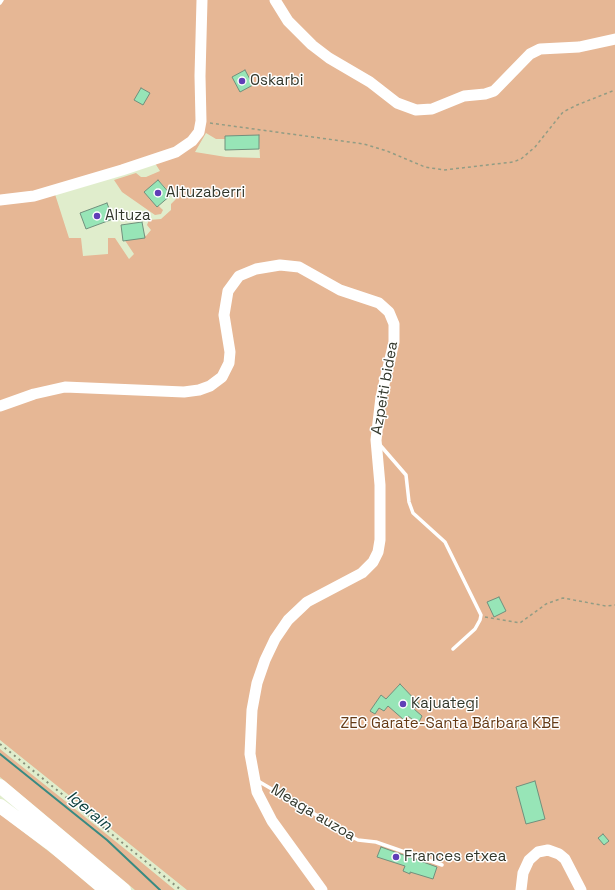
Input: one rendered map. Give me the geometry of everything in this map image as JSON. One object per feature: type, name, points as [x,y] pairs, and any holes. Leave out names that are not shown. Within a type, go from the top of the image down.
[{"type":"highway","points":[[0,786],[124,890]]},
{"type":"highway","points":[[0,806],[50,843],[106,890]]},
{"type":"main road","points":[[0,200],[25,198],[42,194],[172,154],[183,148],[194,139],[199,132],[201,121],[200,76],[202,0]]},
{"type":"main road","points":[[275,0],[288,22],[312,45],[340,65],[370,82],[397,103],[416,110],[432,109],[464,96],[491,93],[500,88],[530,54],[540,49],[586,46],[615,39]]},
{"type":"main road","name":"Azpeiti bidea","points":[[0,406],[34,394],[65,387],[184,392],[199,390],[210,386],[221,378],[229,363],[230,352],[224,312],[226,296],[232,284],[240,275],[250,270],[275,265],[290,265],[307,270],[340,290],[379,303],[388,310],[392,316],[394,342],[381,397],[376,440],[380,485],[380,540],[378,554],[372,564],[362,573],[302,605],[288,620],[275,639],[263,665],[254,698],[250,745],[253,778],[257,792],[269,817],[322,890]]},
{"type":"main road","points":[[521,890],[523,872],[529,860],[538,852],[548,850],[559,854],[565,859],[581,890]]},
{"type":"lane","points":[[376,440],[406,475],[413,513],[447,545],[481,617],[473,631],[453,649]]},
{"type":"lane","name":"Meaga auzoa","points":[[253,778],[358,840],[376,842],[442,865]]},
{"type":"path","points":[[201,121],[350,141],[387,151],[434,169],[450,170],[503,164],[517,160],[535,147],[563,112],[615,90]]},
{"type":"path","points":[[481,617],[520,623],[543,606],[563,598],[606,606],[615,605]]},
{"type":"green space","name":"ZEC Garate-Santa Bárbara KBE","points":[[0,0],[615,0],[615,890],[187,890],[0,740]],"holes":[[[206,133],[216,139],[259,139],[260,158],[226,157],[195,152]],[[153,160],[160,171],[146,177],[141,177],[136,173],[114,180],[122,192],[155,215],[161,214],[163,210],[147,195],[160,182],[176,199],[171,204],[171,210],[161,219],[149,220],[147,225],[151,230],[146,236],[142,234],[124,239],[134,254],[129,259],[115,238],[108,238],[108,254],[83,256],[81,238],[69,238],[54,191]]]},
{"type":"green space","points":[[0,749],[175,890],[135,890],[0,777]]},
{"type":"green space","points":[[0,814],[56,857],[95,890],[0,890]]},
{"type":"building","name":"Oskarbi","points":[[245,70],[253,85],[240,92],[232,77]]},
{"type":"building","points":[[141,88],[150,93],[143,105],[134,100]]},
{"type":"building","points":[[259,135],[259,149],[225,150],[225,136]]},
{"type":"building","name":"Altuzaberri","points":[[158,180],[171,195],[157,207],[144,192]]},
{"type":"building","name":"Altuza","points":[[107,203],[113,219],[86,229],[80,213]]},
{"type":"building","points":[[142,222],[145,238],[123,241],[121,225]]},
{"type":"building","points":[[499,597],[506,611],[494,617],[487,602]]},
{"type":"building","points":[[400,684],[419,704],[414,709],[422,716],[418,724],[408,716],[404,720],[388,706],[384,711],[379,708],[375,714],[370,711],[381,695],[386,699]]},
{"type":"building","points":[[535,781],[545,819],[526,824],[516,787]]},
{"type":"building","points":[[603,834],[609,841],[604,845],[598,838]]},
{"type":"building","points":[[381,847],[437,867],[433,879],[410,872],[410,874],[403,871],[405,866],[377,857]]},
{"type":"waterway","name":"Igerain","points":[[0,754],[107,840],[160,890]]},
{"type":"railway","points":[[0,744],[181,890]]},
{"type":"place","name":"Oskarbi","points":[[242,81]]},
{"type":"place","name":"Altuzaberri","points":[[158,193]]},
{"type":"place","name":"Altuza","points":[[97,216]]},
{"type":"place","name":"Kajuategi","points":[[403,704]]},
{"type":"place","name":"Frances etxea","points":[[396,857]]}]
